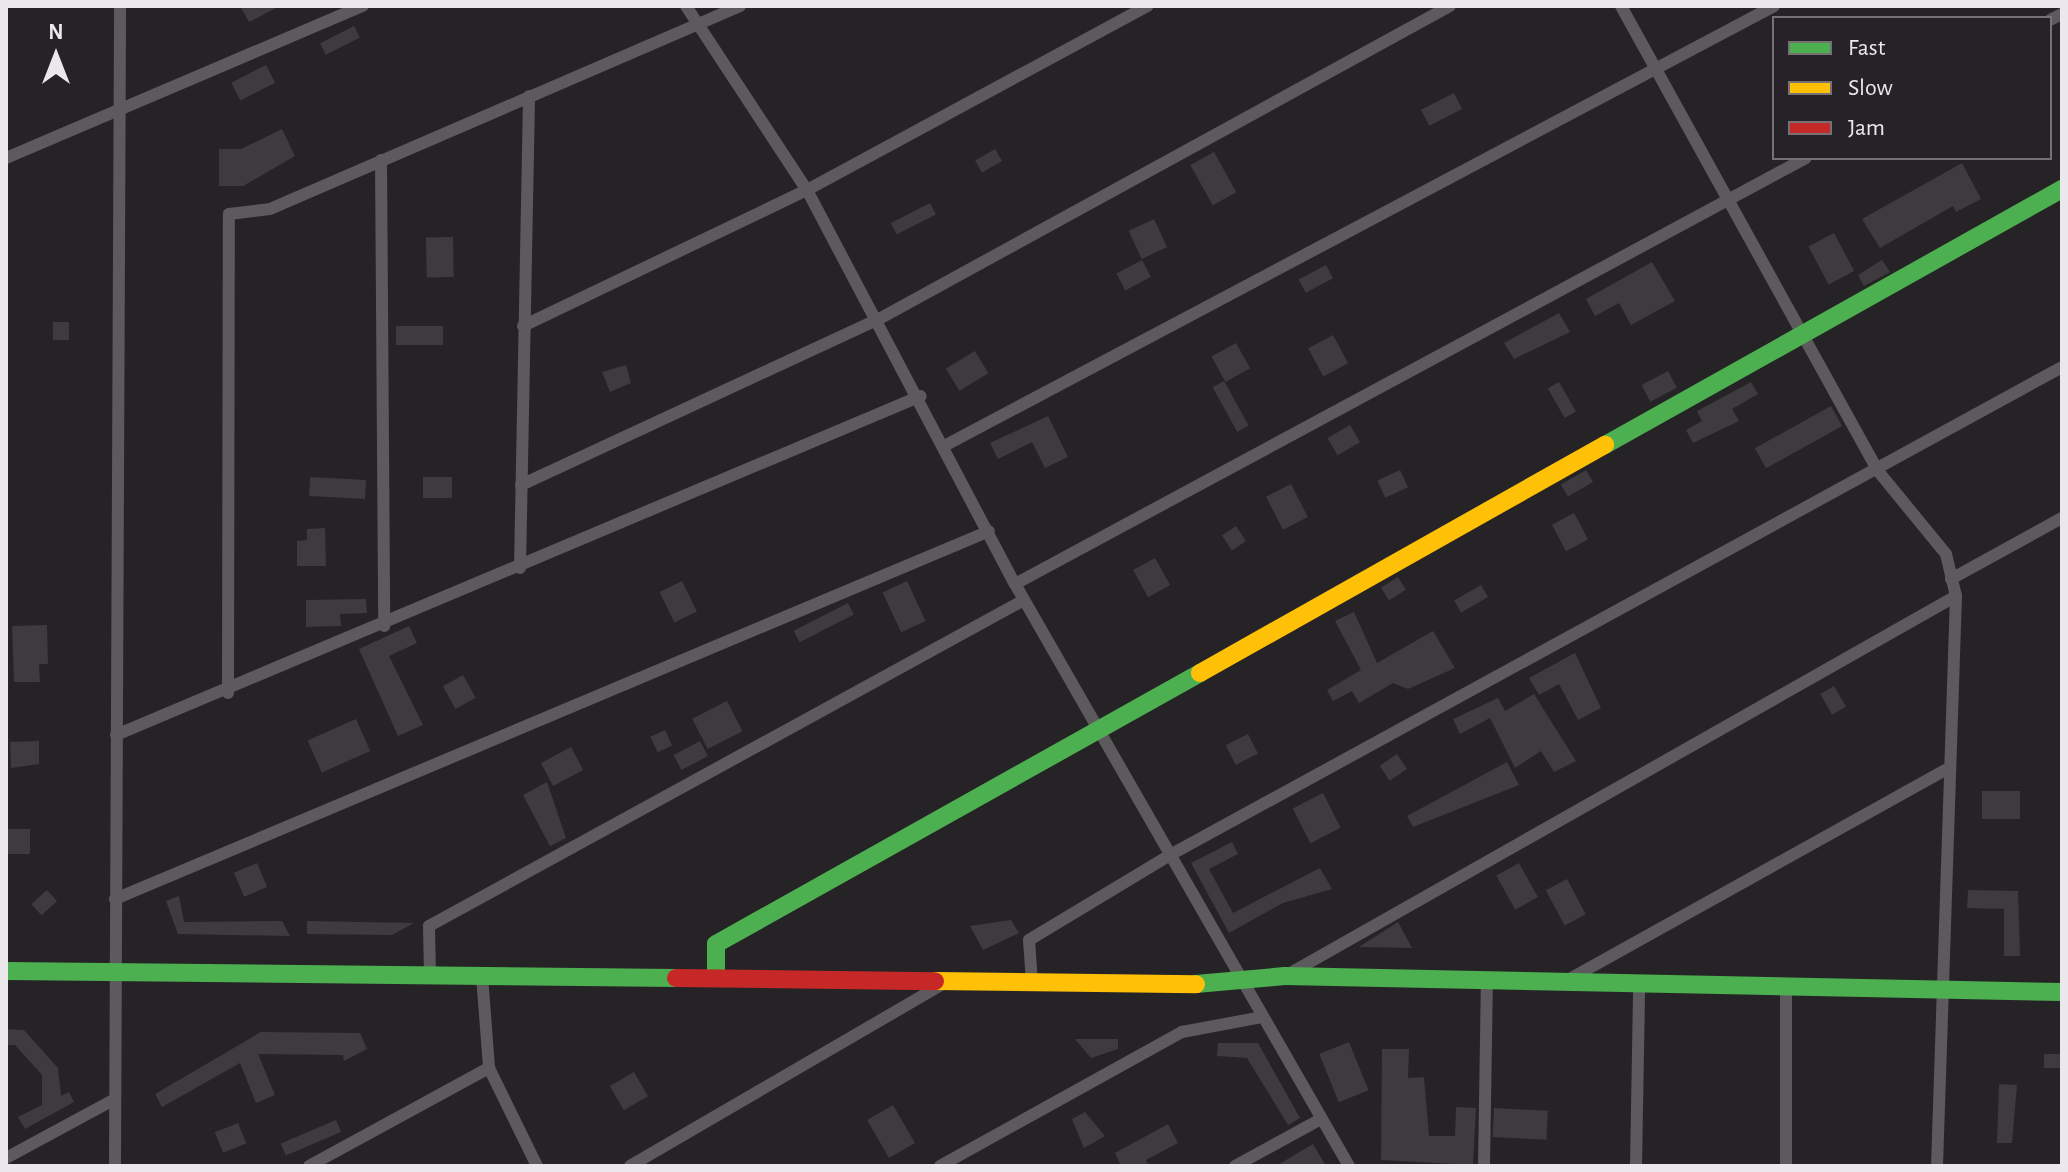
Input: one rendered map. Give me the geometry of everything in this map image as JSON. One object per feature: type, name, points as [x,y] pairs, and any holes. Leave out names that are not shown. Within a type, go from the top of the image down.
[{"type":"street","points":[[115,1166],[120,6]]},
{"type":"street","points":[[6,158],[363,6]]},
{"type":"street","points":[[686,6],[807,190],[921,396],[1015,584],[1349,1166]]},
{"type":"street","points":[[228,693],[229,214],[270,209],[740,6]]},
{"type":"street","points":[[523,326],[807,190],[1148,6]]},
{"type":"street","points":[[521,485],[879,319],[1450,6]]},
{"type":"street","points":[[1621,6],[1878,471],[1946,554],[1956,596],[1945,770],[1938,990],[1937,1166]]},
{"type":"street","points":[[946,445],[1658,73],[1774,6]]},
{"type":"street","points":[[520,568],[529,96]]},
{"type":"street","points":[[381,160],[384,626]]},
{"type":"street","points":[[1015,584],[1802,160]]},
{"type":"street","points":[[716,978],[716,944],[1096,725],[1801,331],[2062,189]]},
{"type":"street","points":[[1032,982],[1029,940],[1170,855],[1878,471],[2062,367]]},
{"type":"street","points":[[116,735],[228,693],[921,396]]},
{"type":"street","points":[[1951,579],[2062,518]]},
{"type":"street","points":[[115,899],[989,531]]},
{"type":"street","points":[[1285,976],[1956,596]]},
{"type":"street","points":[[430,975],[429,926],[1024,600]]},
{"type":"street","points":[[1557,987],[1945,770]]},
{"type":"street","points":[[6,971],[1243,984],[1285,976],[1557,987],[2062,992]]},
{"type":"street","points":[[482,976],[489,1068],[537,1166]]},
{"type":"street","points":[[630,1166],[948,981]]},
{"type":"street","points":[[1484,1166],[1487,984]]},
{"type":"street","points":[[1636,1166],[1639,988]]},
{"type":"street","points":[[1786,989],[1786,1166]]},
{"type":"street","points":[[940,1166],[1182,1032],[1262,1017]]},
{"type":"street","points":[[309,1166],[489,1068]]},
{"type":"street","points":[[6,1158],[115,1099]]},
{"type":"street","points":[[1235,1166],[1321,1119]]},
{"type":"building","points":[[240,6],[280,6],[249,22]]},
{"type":"building","points":[[354,26],[360,38],[326,55],[320,43]]},
{"type":"building","points":[[266,65],[275,83],[240,101],[231,83]]},
{"type":"building","points":[[1454,93],[1462,109],[1429,126],[1421,110]]},
{"type":"building","points":[[282,129],[295,156],[243,186],[219,186],[219,149],[241,149]]},
{"type":"building","points":[[995,149],[1002,161],[982,173],[975,160]]},
{"type":"building","points":[[1214,152],[1236,192],[1213,205],[1190,165]]},
{"type":"building","points":[[1962,163],[1981,199],[1956,212],[1953,206],[1880,248],[1862,219]]},
{"type":"building","points":[[930,203],[936,215],[897,235],[891,223]]},
{"type":"building","points":[[1154,219],[1167,247],[1142,259],[1129,231]]},
{"type":"building","points":[[1834,233],[1854,271],[1829,285],[1808,247]]},
{"type":"building","points":[[426,237],[453,237],[454,277],[427,277]]},
{"type":"building","points":[[1142,260],[1151,277],[1125,290],[1116,274]]},
{"type":"building","points":[[1882,260],[1890,272],[1864,286],[1858,275]]},
{"type":"building","points":[[1652,262],[1675,301],[1631,325],[1619,303],[1595,316],[1586,299]]},
{"type":"building","points":[[1326,265],[1333,278],[1306,293],[1299,280]]},
{"type":"building","points":[[1559,313],[1570,332],[1514,359],[1504,343]]},
{"type":"building","points":[[53,322],[69,322],[69,340],[53,340]]},
{"type":"building","points":[[396,326],[443,326],[443,345],[396,345]]},
{"type":"building","points":[[1333,335],[1348,363],[1323,376],[1308,348]]},
{"type":"building","points":[[1236,343],[1250,368],[1226,382],[1212,357]]},
{"type":"building","points":[[975,351],[988,373],[959,391],[946,369]]},
{"type":"building","points":[[626,365],[631,383],[610,392],[602,372]]},
{"type":"building","points":[[1668,371],[1677,388],[1650,402],[1642,385]]},
{"type":"building","points":[[1224,381],[1249,426],[1237,432],[1213,387]]},
{"type":"building","points":[[1559,382],[1576,411],[1565,418],[1548,388]]},
{"type":"building","points":[[1751,382],[1758,394],[1732,409],[1739,421],[1693,443],[1686,430],[1702,421],[1697,411]]},
{"type":"building","points":[[1831,406],[1842,426],[1766,468],[1755,448]]},
{"type":"building","points":[[1048,416],[1068,457],[1045,468],[1032,442],[998,459],[990,443]]},
{"type":"building","points":[[1350,425],[1360,442],[1337,455],[1327,438]]},
{"type":"building","points":[[1400,470],[1408,487],[1385,498],[1377,481]]},
{"type":"building","points":[[1586,470],[1593,482],[1568,497],[1561,484]]},
{"type":"building","points":[[310,477],[366,480],[365,499],[309,496]]},
{"type":"building","points":[[423,477],[452,477],[452,498],[423,498]]},
{"type":"building","points":[[1291,484],[1308,517],[1283,530],[1266,497]]},
{"type":"building","points":[[1574,513],[1588,539],[1566,551],[1552,525]]},
{"type":"building","points":[[1236,526],[1246,541],[1232,550],[1222,536]]},
{"type":"building","points":[[325,528],[326,566],[297,566],[297,541],[307,540],[307,529]]},
{"type":"building","points":[[1155,558],[1170,585],[1148,597],[1133,570]]},
{"type":"building","points":[[1398,577],[1406,590],[1389,600],[1381,588]]},
{"type":"building","points":[[682,581],[697,612],[674,623],[660,592]]},
{"type":"building","points":[[907,581],[926,621],[901,632],[883,592]]},
{"type":"building","points":[[1481,585],[1488,597],[1461,613],[1454,600]]},
{"type":"building","points":[[366,599],[367,613],[340,614],[341,626],[306,627],[306,600]]},
{"type":"building","points":[[848,603],[854,615],[800,642],[794,631]]},
{"type":"building","points":[[1354,612],[1377,663],[1433,631],[1455,668],[1408,689],[1393,683],[1359,703],[1352,691],[1333,701],[1327,690],[1361,670],[1335,621]]},
{"type":"building","points":[[47,625],[48,664],[39,664],[40,682],[14,682],[12,626]]},
{"type":"building","points":[[409,626],[417,643],[389,656],[423,725],[398,736],[359,649]]},
{"type":"building","points":[[1575,653],[1601,708],[1578,720],[1559,684],[1539,695],[1529,678]]},
{"type":"building","points":[[463,675],[476,698],[455,709],[443,686]]},
{"type":"building","points":[[1834,686],[1846,707],[1832,715],[1820,694]]},
{"type":"building","points":[[1534,694],[1576,761],[1554,772],[1541,751],[1515,768],[1490,718],[1460,734],[1453,719],[1498,698],[1505,711]]},
{"type":"building","points":[[727,701],[742,731],[708,749],[692,719]]},
{"type":"building","points":[[356,719],[370,751],[322,773],[308,741]]},
{"type":"building","points":[[665,730],[672,745],[658,752],[650,737]]},
{"type":"building","points":[[1248,734],[1258,754],[1236,765],[1226,745]]},
{"type":"building","points":[[39,741],[39,764],[11,768],[10,742]]},
{"type":"building","points":[[700,741],[708,756],[681,770],[674,755]]},
{"type":"building","points":[[571,747],[583,770],[553,786],[541,763]]},
{"type":"building","points":[[1397,754],[1407,769],[1390,781],[1380,766]]},
{"type":"building","points":[[1507,762],[1519,785],[1413,827],[1407,816]]},
{"type":"building","points":[[547,782],[566,838],[550,846],[523,795]]},
{"type":"building","points":[[1982,791],[2020,791],[2020,819],[1982,819]]},
{"type":"building","points":[[1323,793],[1341,828],[1310,843],[1293,808]]},
{"type":"building","points":[[8,829],[30,829],[30,854],[8,854]]},
{"type":"building","points":[[1232,842],[1238,854],[1209,869],[1233,913],[1320,868],[1332,889],[1283,903],[1229,933],[1191,863]]},
{"type":"building","points":[[257,863],[267,887],[244,897],[234,873]]},
{"type":"building","points":[[1519,863],[1538,897],[1515,910],[1496,876]]},
{"type":"building","points":[[1567,879],[1586,914],[1565,926],[1546,890]]},
{"type":"building","points":[[47,890],[57,901],[41,915],[31,904]]},
{"type":"building","points":[[1968,890],[2018,891],[2020,956],[2004,956],[2004,909],[1967,908]]},
{"type":"building","points":[[179,896],[184,922],[282,921],[290,936],[178,934],[166,901]]},
{"type":"building","points":[[1011,920],[1019,933],[983,950],[970,926]]},
{"type":"building","points":[[307,921],[414,923],[392,935],[307,934]]},
{"type":"building","points":[[1398,922],[1412,948],[1359,947]]},
{"type":"building","points":[[6,1029],[24,1030],[58,1068],[61,1096],[69,1092],[74,1102],[25,1129],[18,1117],[42,1105],[42,1075],[15,1045],[6,1045]]},
{"type":"building","points":[[261,1032],[360,1033],[367,1049],[344,1061],[343,1055],[258,1054],[275,1095],[256,1103],[240,1063],[162,1107],[155,1094]]},
{"type":"building","points":[[1075,1039],[1118,1039],[1118,1049],[1091,1058]]},
{"type":"building","points":[[1349,1042],[1368,1090],[1339,1102],[1319,1054]]},
{"type":"building","points":[[1218,1043],[1258,1043],[1300,1118],[1288,1125],[1247,1058],[1217,1056]]},
{"type":"building","points":[[1382,1049],[1409,1049],[1408,1078],[1424,1077],[1429,1136],[1455,1136],[1456,1107],[1476,1108],[1473,1165],[1381,1160]]},
{"type":"building","points":[[2044,1054],[2062,1054],[2062,1068],[2044,1068]]},
{"type":"building","points":[[634,1072],[648,1096],[624,1110],[610,1086]]},
{"type":"building","points":[[1999,1084],[2017,1085],[2012,1143],[1997,1143]]},
{"type":"building","points":[[893,1105],[915,1143],[889,1158],[867,1120]]},
{"type":"building","points":[[1494,1108],[1548,1111],[1546,1140],[1492,1137]]},
{"type":"building","points":[[1085,1112],[1105,1136],[1084,1148],[1072,1119]]},
{"type":"building","points":[[336,1120],[341,1132],[286,1155],[281,1143]]},
{"type":"building","points":[[238,1123],[246,1143],[223,1153],[215,1132]]},
{"type":"building","points":[[1168,1124],[1178,1143],[1146,1160],[1149,1166],[1121,1166],[1115,1153]]},
{"type":"building","points":[[1313,1144],[1326,1166],[1276,1166]]},
{"type":"traffic: fast","points":[[1605,445],[2062,189]]},
{"type":"traffic: fast","points":[[716,978],[716,944],[1200,673]]},
{"type":"traffic: fast","points":[[6,971],[676,978]]},
{"type":"traffic: fast","points":[[1196,984],[1285,976],[2062,992]]},
{"type":"traffic: slow","points":[[1200,673],[1605,445]]},
{"type":"traffic: slow","points":[[935,981],[1196,984]]},
{"type":"traffic: jam","points":[[676,978],[935,981]]}]
